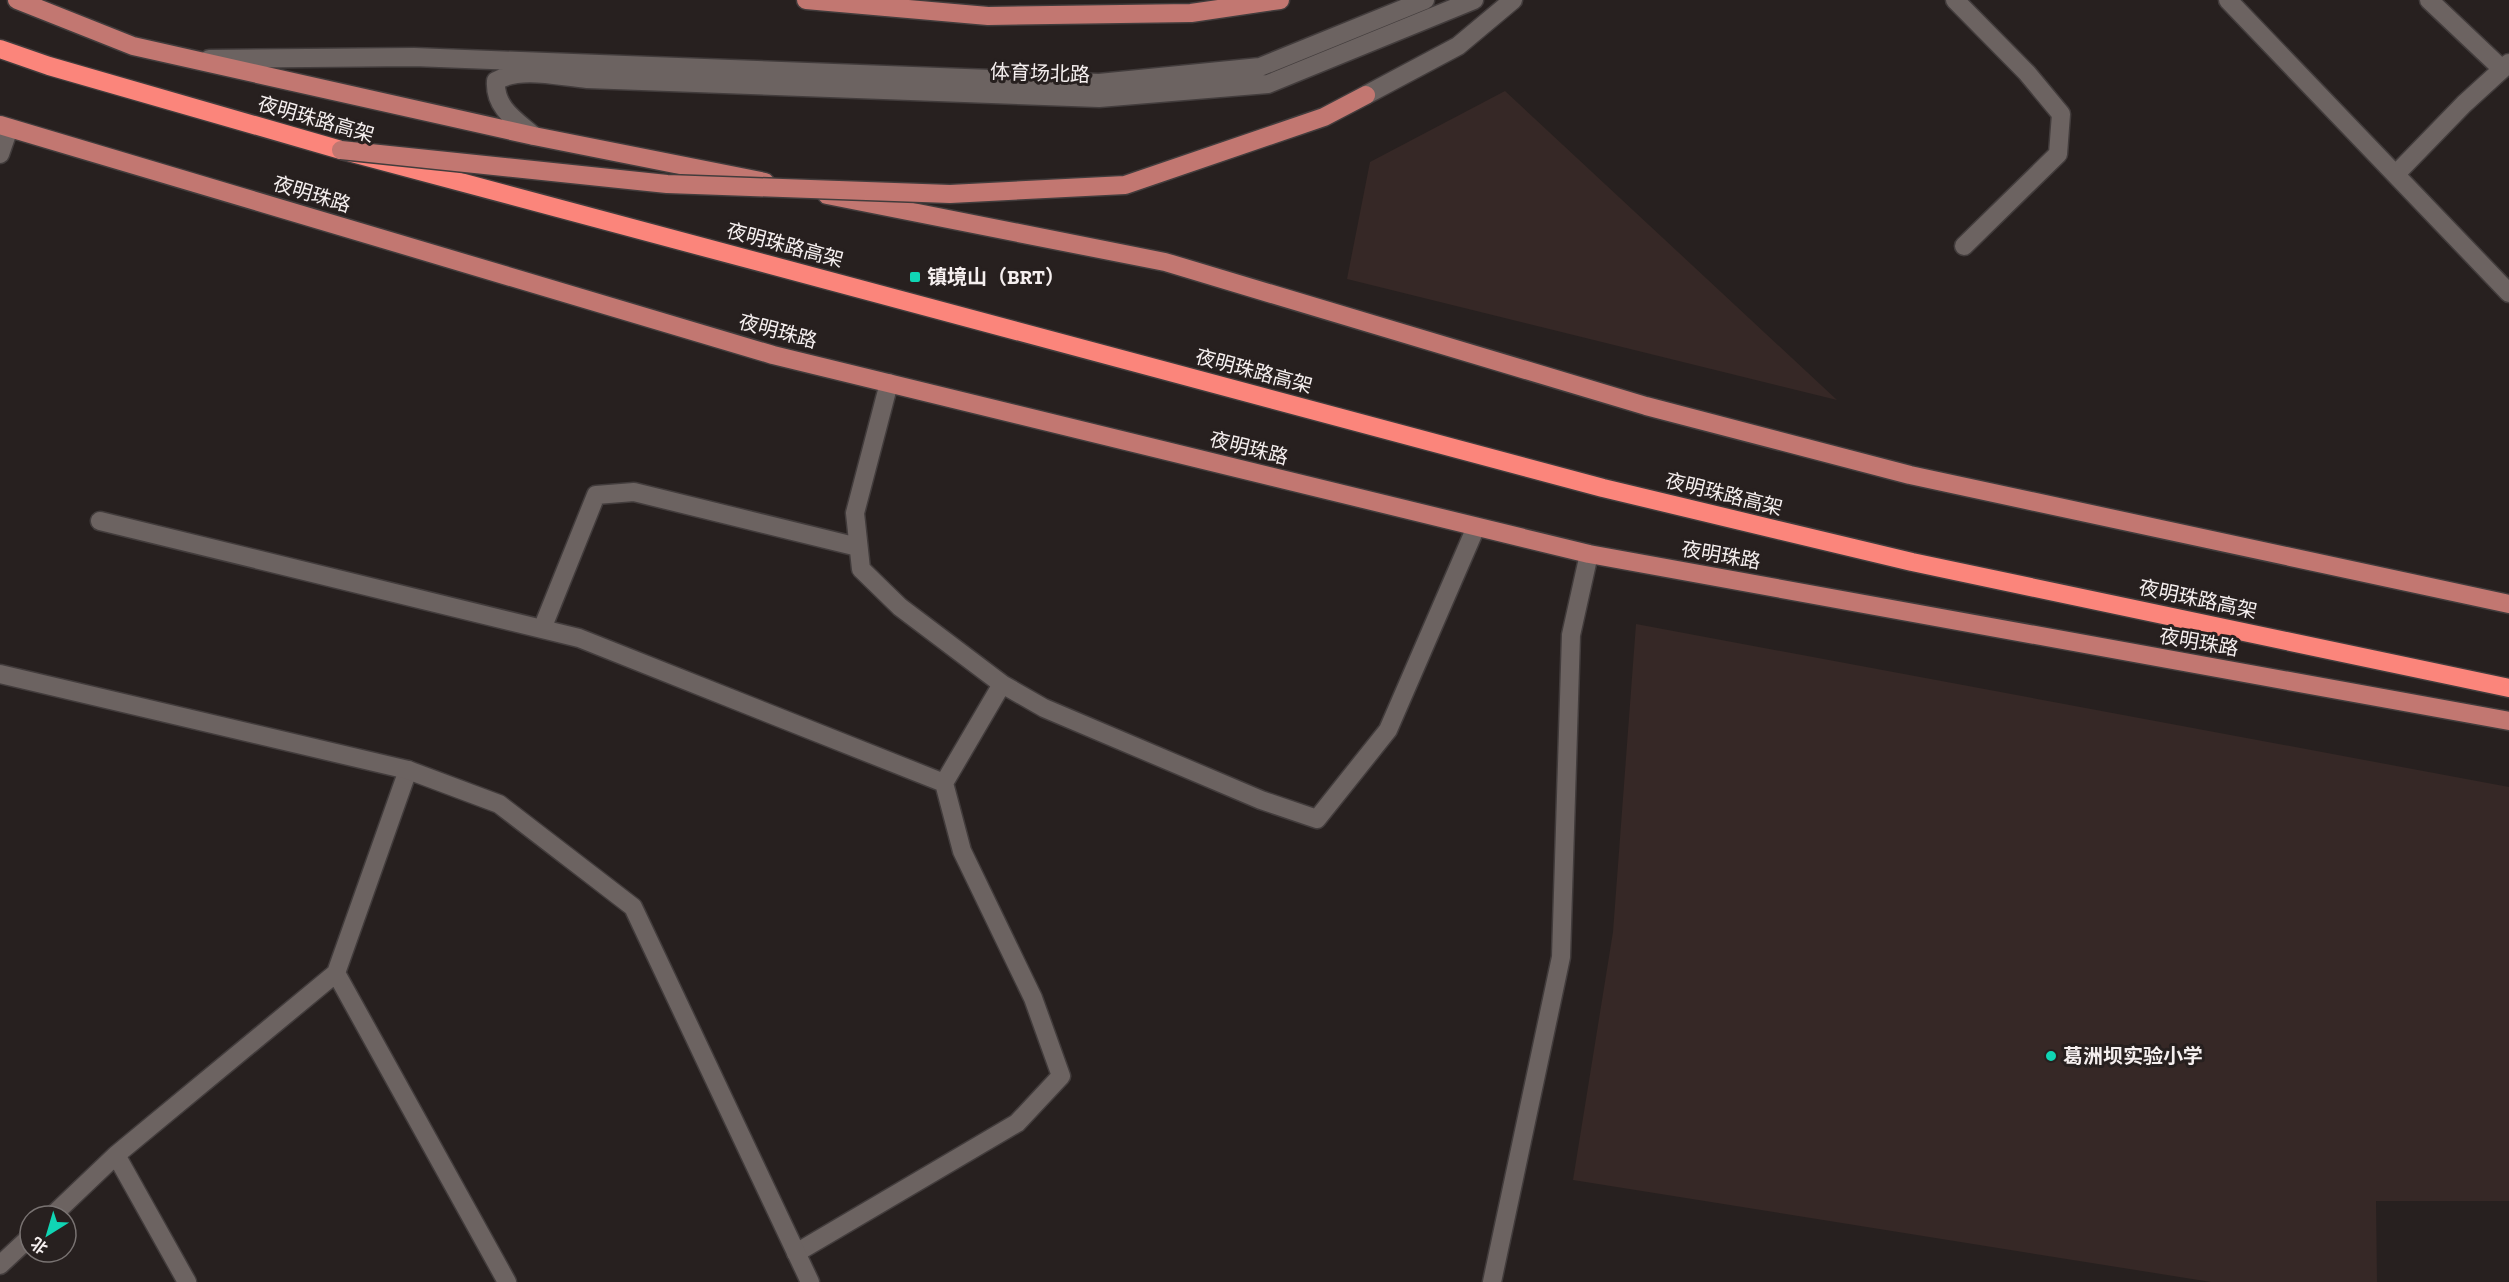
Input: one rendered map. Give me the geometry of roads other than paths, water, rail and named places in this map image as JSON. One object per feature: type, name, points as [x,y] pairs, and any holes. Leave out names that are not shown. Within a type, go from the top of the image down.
[{"type":"highway","name":"夜明珠路高架","points":[[0,49],[49,66],[341,150],[1603,488],[1912,562],[2509,688]]},
{"type":"main road","points":[[17,0],[133,46],[534,136],[1165,262],[1646,406],[1910,475],[2509,604]]},
{"type":"main road","points":[[807,0],[988,16],[1191,13],[1280,0]]},
{"type":"main road","name":"体育场北路","points":[[585,72],[1099,83],[1260,67],[1425,0]]},
{"type":"main road","name":"体育场北路","points":[[585,72],[1099,98],[1268,84],[1474,0]]},
{"type":"main road","points":[[341,150],[667,184],[950,194],[1125,185],[1324,117],[1458,46],[1513,0]]},
{"type":"main road","points":[[1955,0],[2027,73],[2061,114],[2058,154],[1965,246]]},
{"type":"main road","points":[[2228,0],[2509,293]]},
{"type":"main road","points":[[2396,174],[2464,104],[2505,66],[2429,0]]},
{"type":"main road","points":[[195,59],[414,57],[585,72]]},
{"type":"main road","points":[[534,136],[502,108],[495,91],[496,81],[504,76],[585,72]]},
{"type":"main road","points":[[0,154],[4,126]]},
{"type":"main road","name":"夜明珠路","points":[[4,126],[773,355],[1589,554],[2509,721]]},
{"type":"main road","points":[[890,383],[855,513],[861,569],[900,607],[1002,684],[1066,717],[1261,800],[1317,819],[1388,730],[1476,527]]},
{"type":"main road","points":[[542,629],[596,495],[634,492],[858,547]]},
{"type":"main road","points":[[100,521],[579,638],[944,783]]},
{"type":"main road","points":[[1492,1282],[1561,957],[1571,635],[1589,554]]},
{"type":"main road","points":[[0,674],[408,770],[499,804],[633,907],[810,1282]]},
{"type":"main road","points":[[796,1253],[1017,1123],[1061,1076],[1034,998],[962,851],[944,783],[1002,684]]},
{"type":"main road","points":[[65,1204],[117,1155],[336,973],[408,770]]},
{"type":"main road","points":[[336,973],[507,1282]]},
{"type":"main road","points":[[117,1155],[187,1282]]},
{"type":"main road","points":[[0,1265],[18,1248]]},
{"type":"place","name":"镇境山（BRT）","points":[[915,277]]},
{"type":"place","name":"葛洲坝实验小学","points":[[2051,1056]]}]
